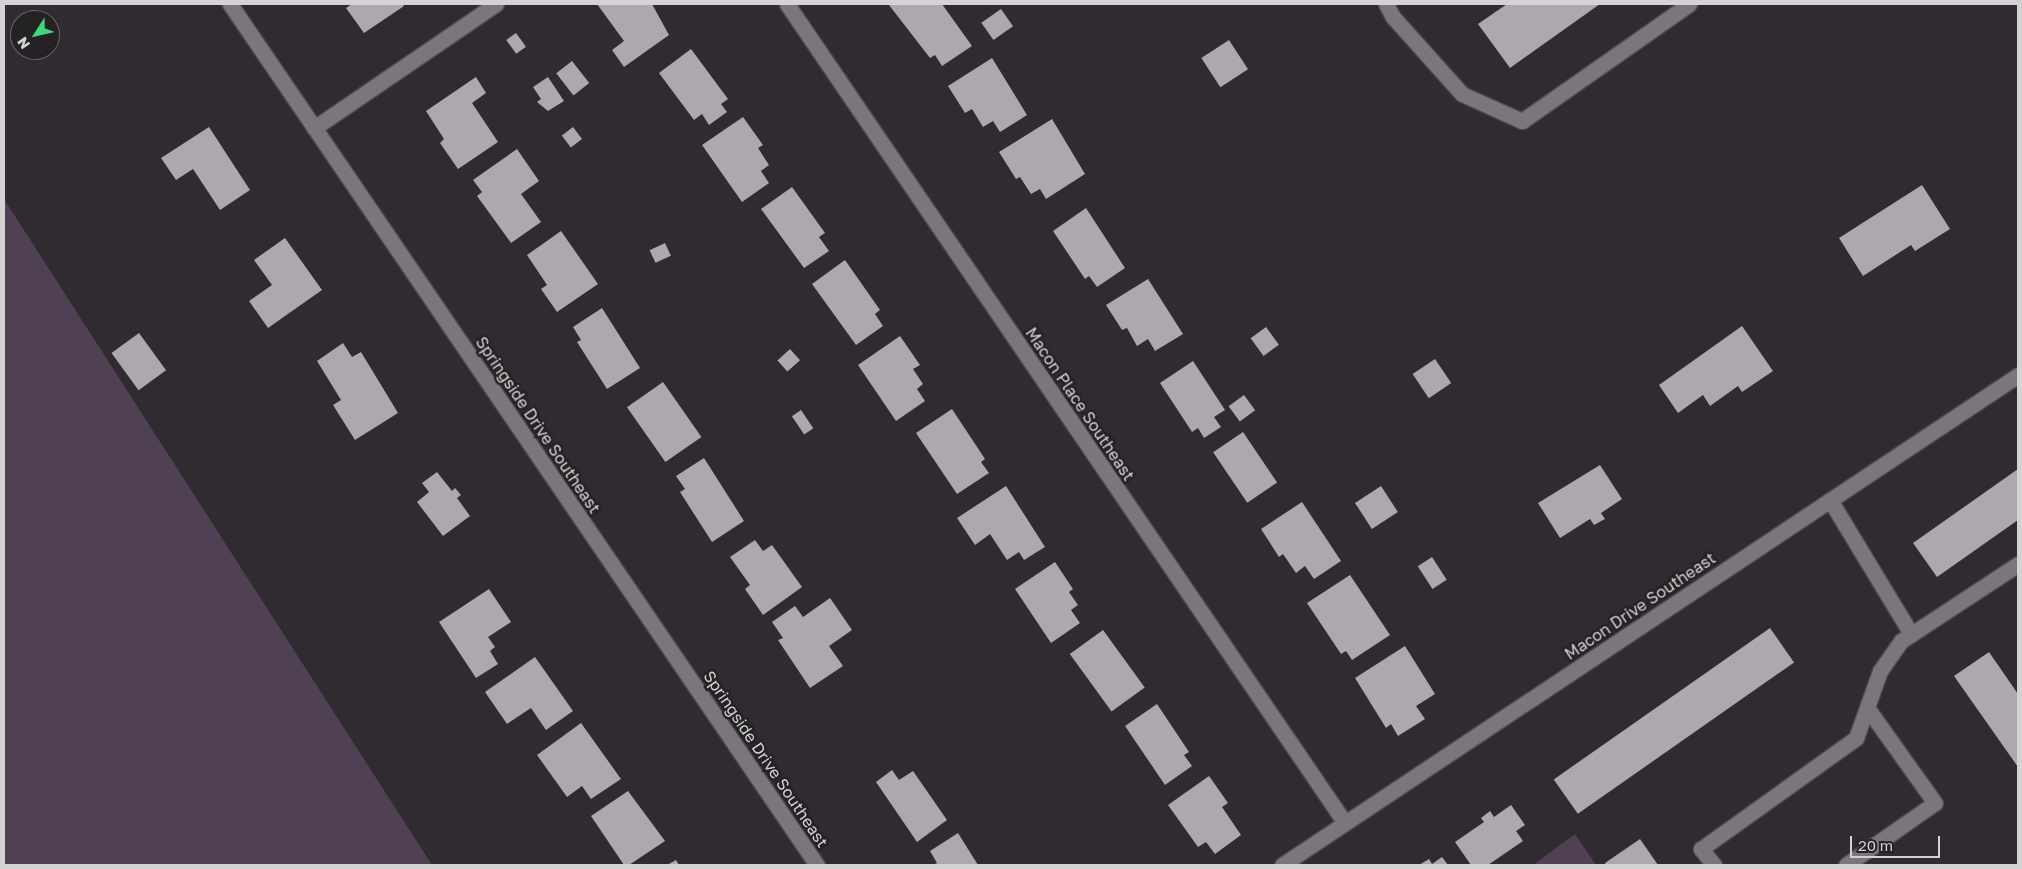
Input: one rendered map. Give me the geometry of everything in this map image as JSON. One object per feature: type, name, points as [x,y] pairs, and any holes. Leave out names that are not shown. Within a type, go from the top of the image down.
[{"type":"street","name":"Springside Drive Southeast","points":[[230,4],[817,865]]},
{"type":"street","points":[[314,128],[496,4]]},
{"type":"street","name":"Macon Place Southeast","points":[[787,4],[1345,823]]},
{"type":"street","points":[[1386,4],[1393,17],[1462,94],[1522,121],[1689,4]]},
{"type":"street","name":"Macon Drive Southeast","points":[[1282,865],[2018,375]]},
{"type":"street","points":[[1830,500],[1911,634]]},
{"type":"street","points":[[1714,865],[1701,849],[1856,738],[1868,709],[1880,671],[1900,641],[2018,565]]},
{"type":"street","points":[[1846,865],[1935,803],[1868,709]]},
{"type":"shaded area","points":[[4,199],[432,865],[4,865]]},
{"type":"shaded area","points":[[1575,834],[1596,865],[1533,865]]},
{"type":"building","points":[[352,4],[402,4],[404,6],[364,33],[346,8]]},
{"type":"building","points":[[597,4],[652,4],[669,35],[624,67],[612,50],[624,41]]},
{"type":"building","points":[[942,4],[972,46],[942,66],[935,55],[930,58],[889,5]]},
{"type":"building","points":[[1507,4],[1600,4],[1510,68],[1478,24]]},
{"type":"building","points":[[1001,9],[1013,26],[993,40],[981,23]]},
{"type":"building","points":[[516,33],[526,47],[516,54],[506,40]]},
{"type":"building","points":[[1229,40],[1248,69],[1220,87],[1201,58]]},
{"type":"building","points":[[691,49],[728,99],[721,104],[727,112],[709,125],[702,114],[694,120],[659,73]]},
{"type":"building","points":[[992,58],[1027,115],[1000,132],[993,121],[983,127],[972,109],[965,113],[948,86]]},
{"type":"building","points":[[572,61],[589,83],[573,95],[556,73]]},
{"type":"building","points":[[476,77],[486,93],[472,103],[498,142],[458,169],[440,143],[444,139],[426,111]]},
{"type":"building","points":[[548,77],[564,101],[548,111],[537,102],[541,99],[533,87]]},
{"type":"building","points":[[743,117],[763,145],[758,148],[769,165],[761,171],[769,183],[742,202],[702,145]]},
{"type":"building","points":[[1052,119],[1085,174],[1046,199],[1040,189],[1031,194],[1020,177],[1016,179],[999,152]]},
{"type":"building","points":[[209,127],[250,190],[220,210],[193,169],[176,180],[161,158]]},
{"type":"building","points":[[573,127],[582,139],[571,147],[562,135]]},
{"type":"building","points":[[517,149],[539,181],[521,194],[541,222],[511,243],[477,196],[482,192],[473,180]]},
{"type":"building","points":[[1922,185],[1950,229],[1915,251],[1911,245],[1863,276],[1839,238]]},
{"type":"building","points":[[792,187],[825,233],[819,237],[829,251],[804,268],[761,209]]},
{"type":"building","points":[[1086,208],[1125,268],[1097,287],[1089,276],[1085,279],[1053,231]]},
{"type":"building","points":[[561,231],[598,284],[557,312],[541,289],[547,285],[527,255]]},
{"type":"building","points":[[285,238],[322,290],[268,328],[249,301],[272,285],[254,260]]},
{"type":"building","points":[[665,243],[671,256],[656,263],[650,250]]},
{"type":"building","points":[[845,260],[880,310],[875,314],[883,326],[856,345],[812,284]]},
{"type":"building","points":[[1148,279],[1183,334],[1155,351],[1148,339],[1137,346],[1127,328],[1122,330],[1106,305]]},
{"type":"building","points":[[602,308],[640,368],[607,389],[577,342],[581,340],[573,327]]},
{"type":"building","points":[[1742,326],[1773,371],[1742,392],[1738,386],[1710,406],[1703,395],[1678,413],[1659,385]]},
{"type":"building","points":[[1266,327],[1279,345],[1264,356],[1251,338]]},
{"type":"building","points":[[139,333],[166,370],[139,390],[111,353]]},
{"type":"building","points":[[900,336],[920,365],[913,369],[923,384],[917,389],[925,401],[896,421],[858,365]]},
{"type":"building","points":[[343,343],[352,357],[361,352],[398,413],[355,440],[333,405],[341,400],[317,361]]},
{"type":"building","points":[[790,349],[800,360],[787,372],[777,360]]},
{"type":"building","points":[[1435,359],[1451,383],[1429,398],[1413,374]]},
{"type":"building","points":[[1193,361],[1225,410],[1214,417],[1221,427],[1204,438],[1198,428],[1192,432],[1160,383]]},
{"type":"building","points":[[663,382],[701,437],[665,462],[627,407]]},
{"type":"building","points":[[1244,395],[1255,410],[1240,422],[1229,406]]},
{"type":"building","points":[[952,409],[985,459],[981,462],[989,473],[957,494],[916,433]]},
{"type":"building","points":[[801,410],[813,428],[804,434],[792,416]]},
{"type":"building","points":[[1243,432],[1277,483],[1247,503],[1213,452]]},
{"type":"building","points":[[704,458],[744,521],[712,542],[680,492],[685,489],[676,476]]},
{"type":"building","points":[[1600,465],[1622,499],[1601,513],[1605,519],[1594,525],[1590,519],[1560,538],[1538,503]]},
{"type":"building","points":[[2018,469],[2018,520],[1937,577],[1913,543]]},
{"type":"building","points":[[437,472],[452,491],[455,488],[461,495],[457,498],[470,516],[443,536],[417,502],[429,492],[422,483]]},
{"type":"building","points":[[1006,486],[1045,547],[1024,560],[1019,552],[1007,560],[990,534],[975,545],[957,518]]},
{"type":"building","points":[[1381,486],[1398,512],[1372,529],[1355,503]]},
{"type":"building","points":[[1302,502],[1341,561],[1314,579],[1305,566],[1296,573],[1283,554],[1279,557],[1261,529]]},
{"type":"building","points":[[755,540],[763,551],[772,545],[802,587],[763,615],[745,589],[750,585],[730,557]]},
{"type":"building","points":[[1432,557],[1447,580],[1432,589],[1418,566]]},
{"type":"building","points":[[1055,562],[1073,589],[1069,592],[1078,605],[1071,610],[1080,623],[1051,643],[1015,589]]},
{"type":"building","points":[[1350,575],[1390,635],[1352,660],[1346,651],[1341,654],[1307,603]]},
{"type":"building","points":[[489,589],[511,622],[488,637],[495,647],[490,651],[498,664],[476,678],[439,622]]},
{"type":"building","points":[[830,598],[852,630],[829,646],[843,666],[810,688],[778,640],[783,638],[772,622],[795,606],[803,617]]},
{"type":"building","points":[[1770,628],[1794,662],[1578,814],[1554,779]]},
{"type":"building","points":[[1103,630],[1145,687],[1112,712],[1070,654]]},
{"type":"building","points":[[1405,646],[1435,694],[1416,706],[1425,719],[1398,736],[1391,724],[1386,728],[1355,678]]},
{"type":"building","points":[[1989,652],[2018,694],[2018,767],[1954,676]]},
{"type":"building","points":[[535,657],[573,711],[546,730],[531,708],[507,724],[485,692]]},
{"type":"building","points":[[1157,704],[1189,752],[1184,755],[1192,766],[1165,785],[1125,726]]},
{"type":"building","points":[[581,723],[621,779],[591,799],[582,786],[567,797],[537,755]]},
{"type":"building","points":[[892,770],[899,780],[913,771],[947,820],[917,842],[876,782]]},
{"type":"building","points":[[1209,776],[1228,803],[1222,807],[1241,835],[1215,854],[1206,842],[1198,847],[1168,805]]},
{"type":"building","points":[[628,791],[665,841],[629,865],[624,865],[591,816]]},
{"type":"building","points":[[1511,805],[1525,825],[1516,831],[1523,841],[1488,865],[1471,865],[1455,842],[1484,822],[1481,818],[1490,811],[1494,817]]},
{"type":"building","points":[[958,833],[978,865],[933,865],[937,863],[930,851]]},
{"type":"building","points":[[1640,839],[1658,865],[1606,865],[1605,863]]},
{"type":"building","points":[[1442,857],[1448,865],[1419,865],[1429,859],[1432,864]]},
{"type":"building","points":[[676,860],[679,865],[667,865]]}]
